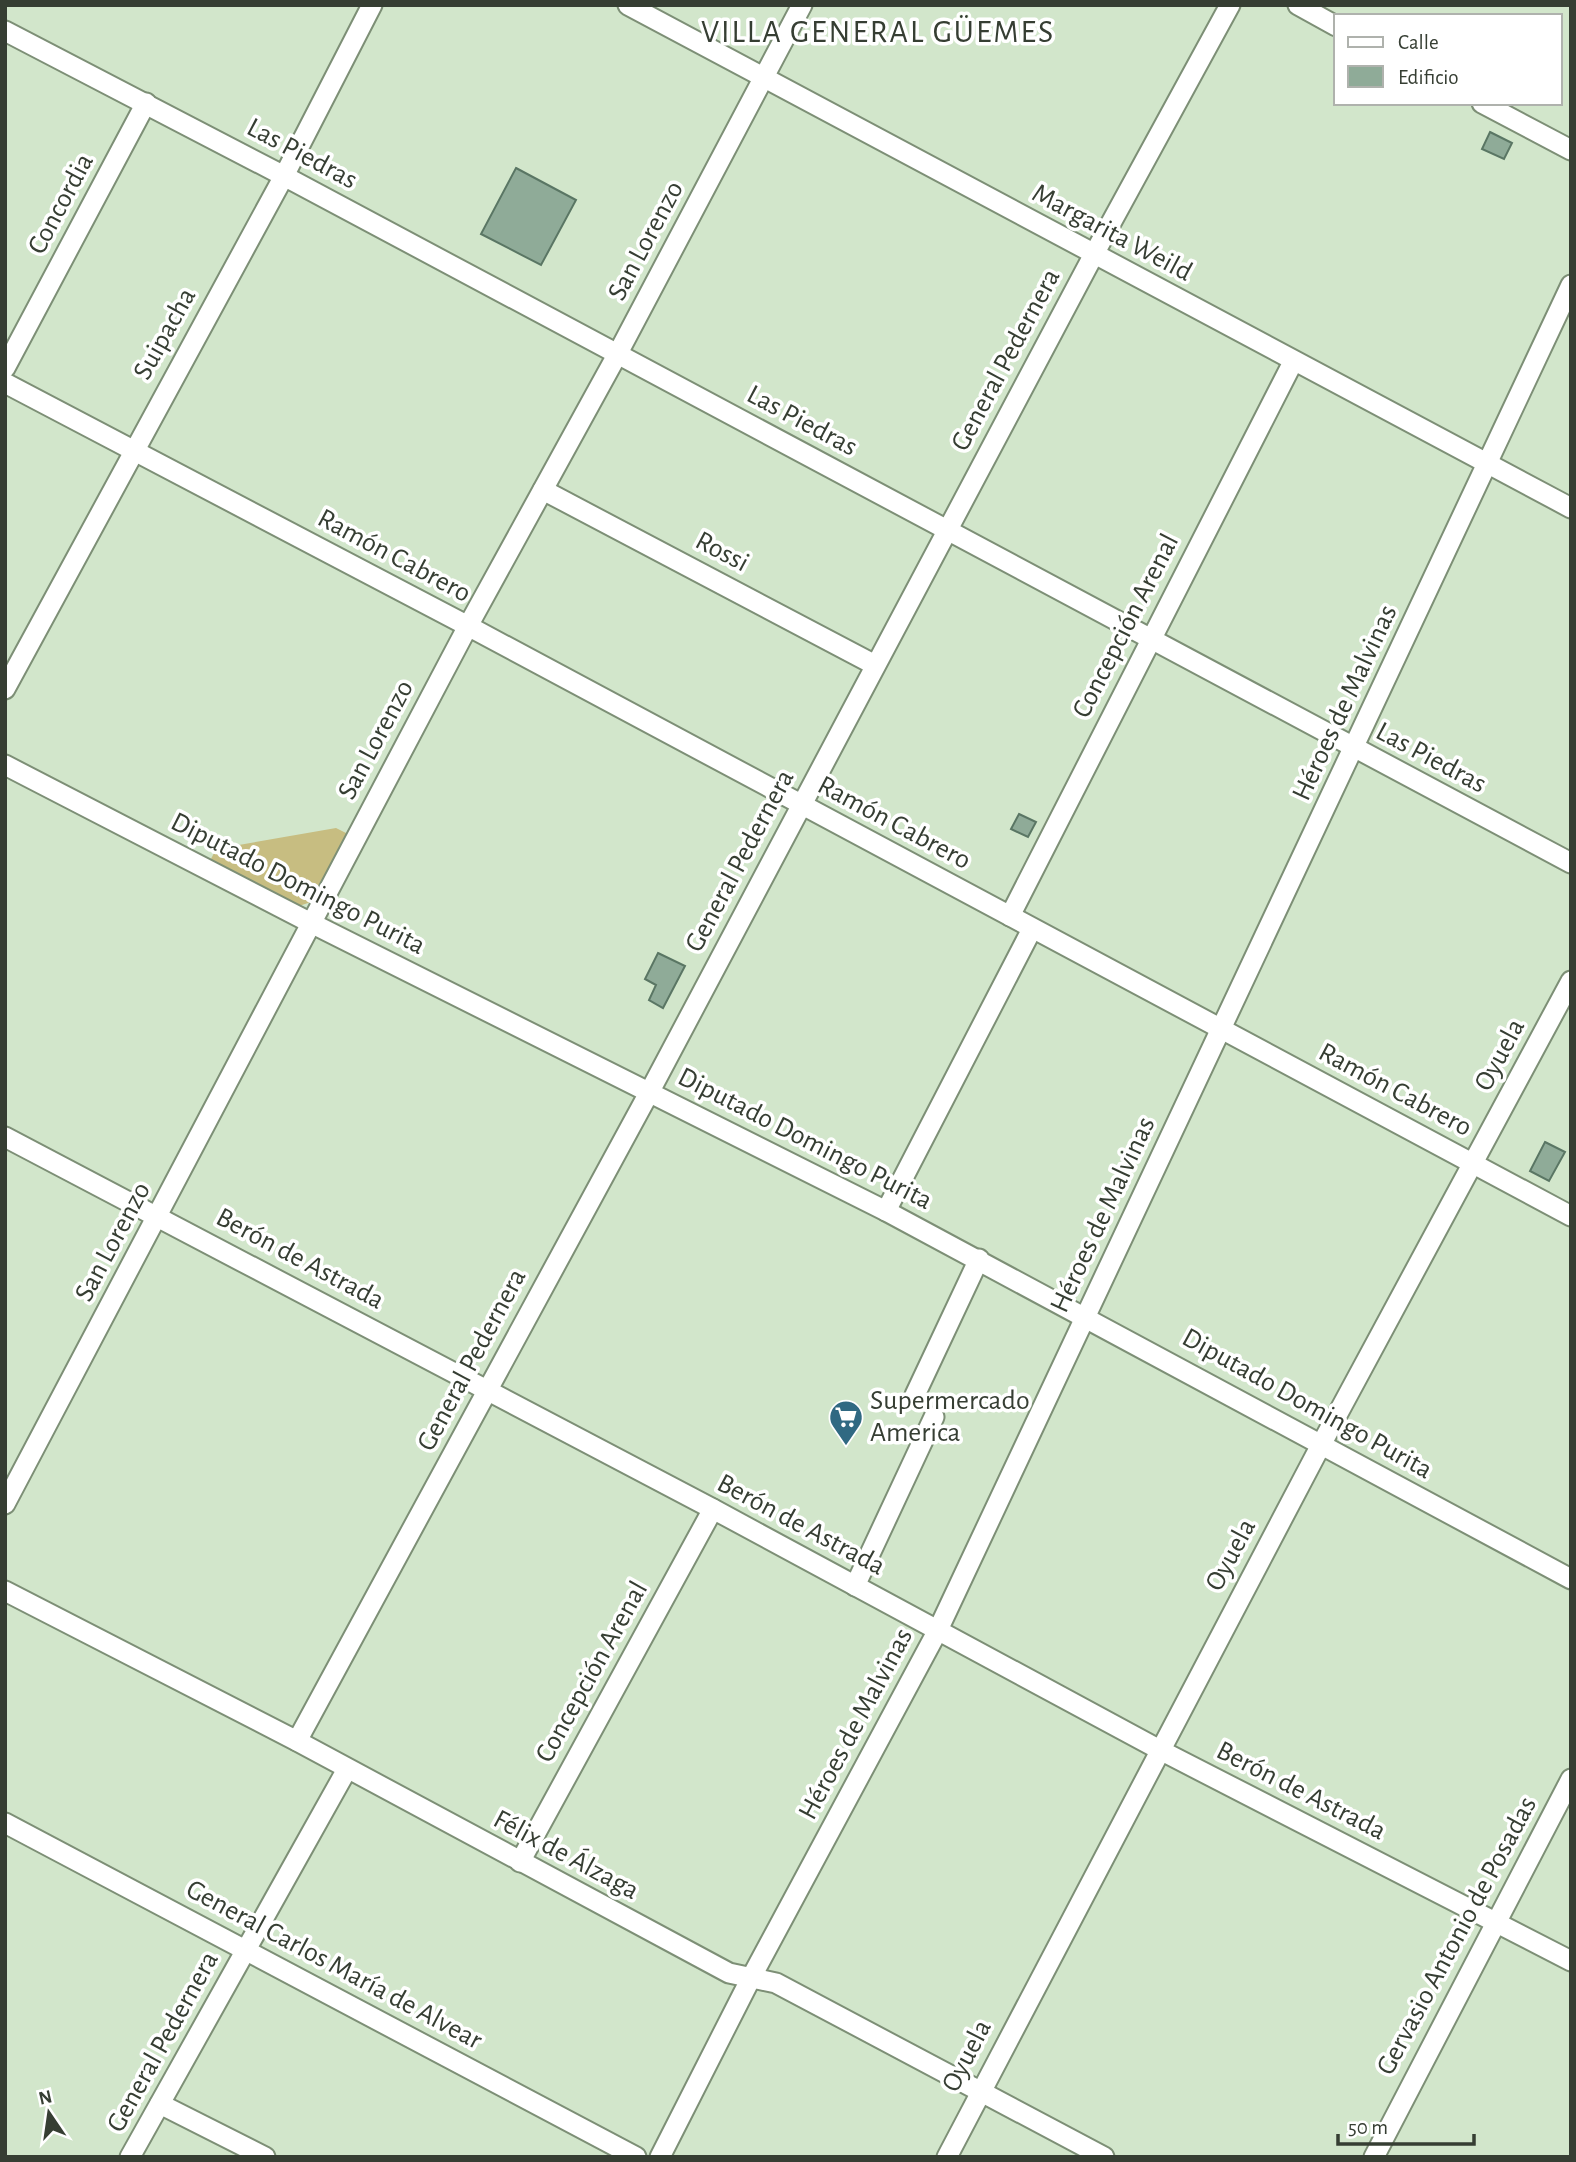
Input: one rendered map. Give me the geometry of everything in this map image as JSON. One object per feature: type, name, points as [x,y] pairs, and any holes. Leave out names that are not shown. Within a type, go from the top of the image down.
[{"type":"street","name":"Suipacha","points":[[5,688],[132,450],[284,176],[372,5]]},
{"type":"street","name":"Margarita Weild","points":[[628,5],[1093,256],[1571,508]]},
{"type":"street","name":"San Lorenzo","points":[[5,1504],[468,626],[617,355],[802,5]]},
{"type":"street","name":"General Pedernera","points":[[297,1741],[650,1091],[874,665],[1230,5]]},
{"type":"street","points":[[1298,5],[1334,25]]},
{"type":"street","name":"Las Piedras","points":[[5,32],[284,176],[1571,863]]},
{"type":"street","name":"Concordia","points":[[5,368],[146,103]]},
{"type":"street","points":[[1486,105],[1571,150]]},
{"type":"street","name":"Héroes de Malvinas","points":[[660,2157],[751,1978],[938,1630],[1355,749],[1571,285]]},
{"type":"street","name":"Concepción Arenal","points":[[1010,916],[1293,362]]},
{"type":"street","name":"Ramón Cabrero","points":[[5,383],[468,626],[1571,1216]]},
{"type":"street","name":"Rossi","points":[[543,490],[874,665]]},
{"type":"street","name":"Diputado Domingo Purita","points":[[5,765],[311,923],[886,1210],[1571,1579]]},
{"type":"street","points":[[886,1210],[1032,929]]},
{"type":"street","name":"Oyuela","points":[[947,2157],[1322,1443],[1571,981]]},
{"type":"street","name":"Berón de Astrada","points":[[5,1137],[713,1508],[1160,1750],[1571,1961]]},
{"type":"street","points":[[915,1395],[979,1259]]},
{"type":"street","points":[[855,1586],[934,1417]]},
{"type":"street","name":"Concepción Arenal","points":[[520,1862],[713,1508]]},
{"type":"street","name":"Félix de Álzaga","points":[[5,1591],[297,1741],[346,1771],[729,1973],[776,1983],[981,2089],[1104,2157]]},
{"type":"street","name":"General Pedernera","points":[[130,2157],[346,1771]]},
{"type":"street","name":"Gervasio Antonio de Posadas","points":[[1374,2157],[1571,1779]]},
{"type":"street","name":"General Carlos María de Alvear","points":[[5,1823],[636,2157]]},
{"type":"street","points":[[160,2104],[265,2157]]},
{"type":"shaded area","points":[[336,828],[350,835],[314,901],[299,906],[210,861],[216,849]]},
{"type":"building","points":[[1490,132],[1512,143],[1504,159],[1482,149]]},
{"type":"building","points":[[516,168],[576,200],[541,265],[481,234]]},
{"type":"building","points":[[1019,814],[1036,822],[1028,837],[1011,829]]},
{"type":"building","points":[[658,953],[685,966],[663,1008],[649,1000],[656,985],[645,979]]},
{"type":"building","points":[[1545,1142],[1565,1152],[1549,1181],[1530,1171]]},
{"type":"place","name":"Supermercado America","points":[[846,1447]]},
{"type":"district","name":"VILLA GENERAL GÜEMES","points":[[878,32]]}]
